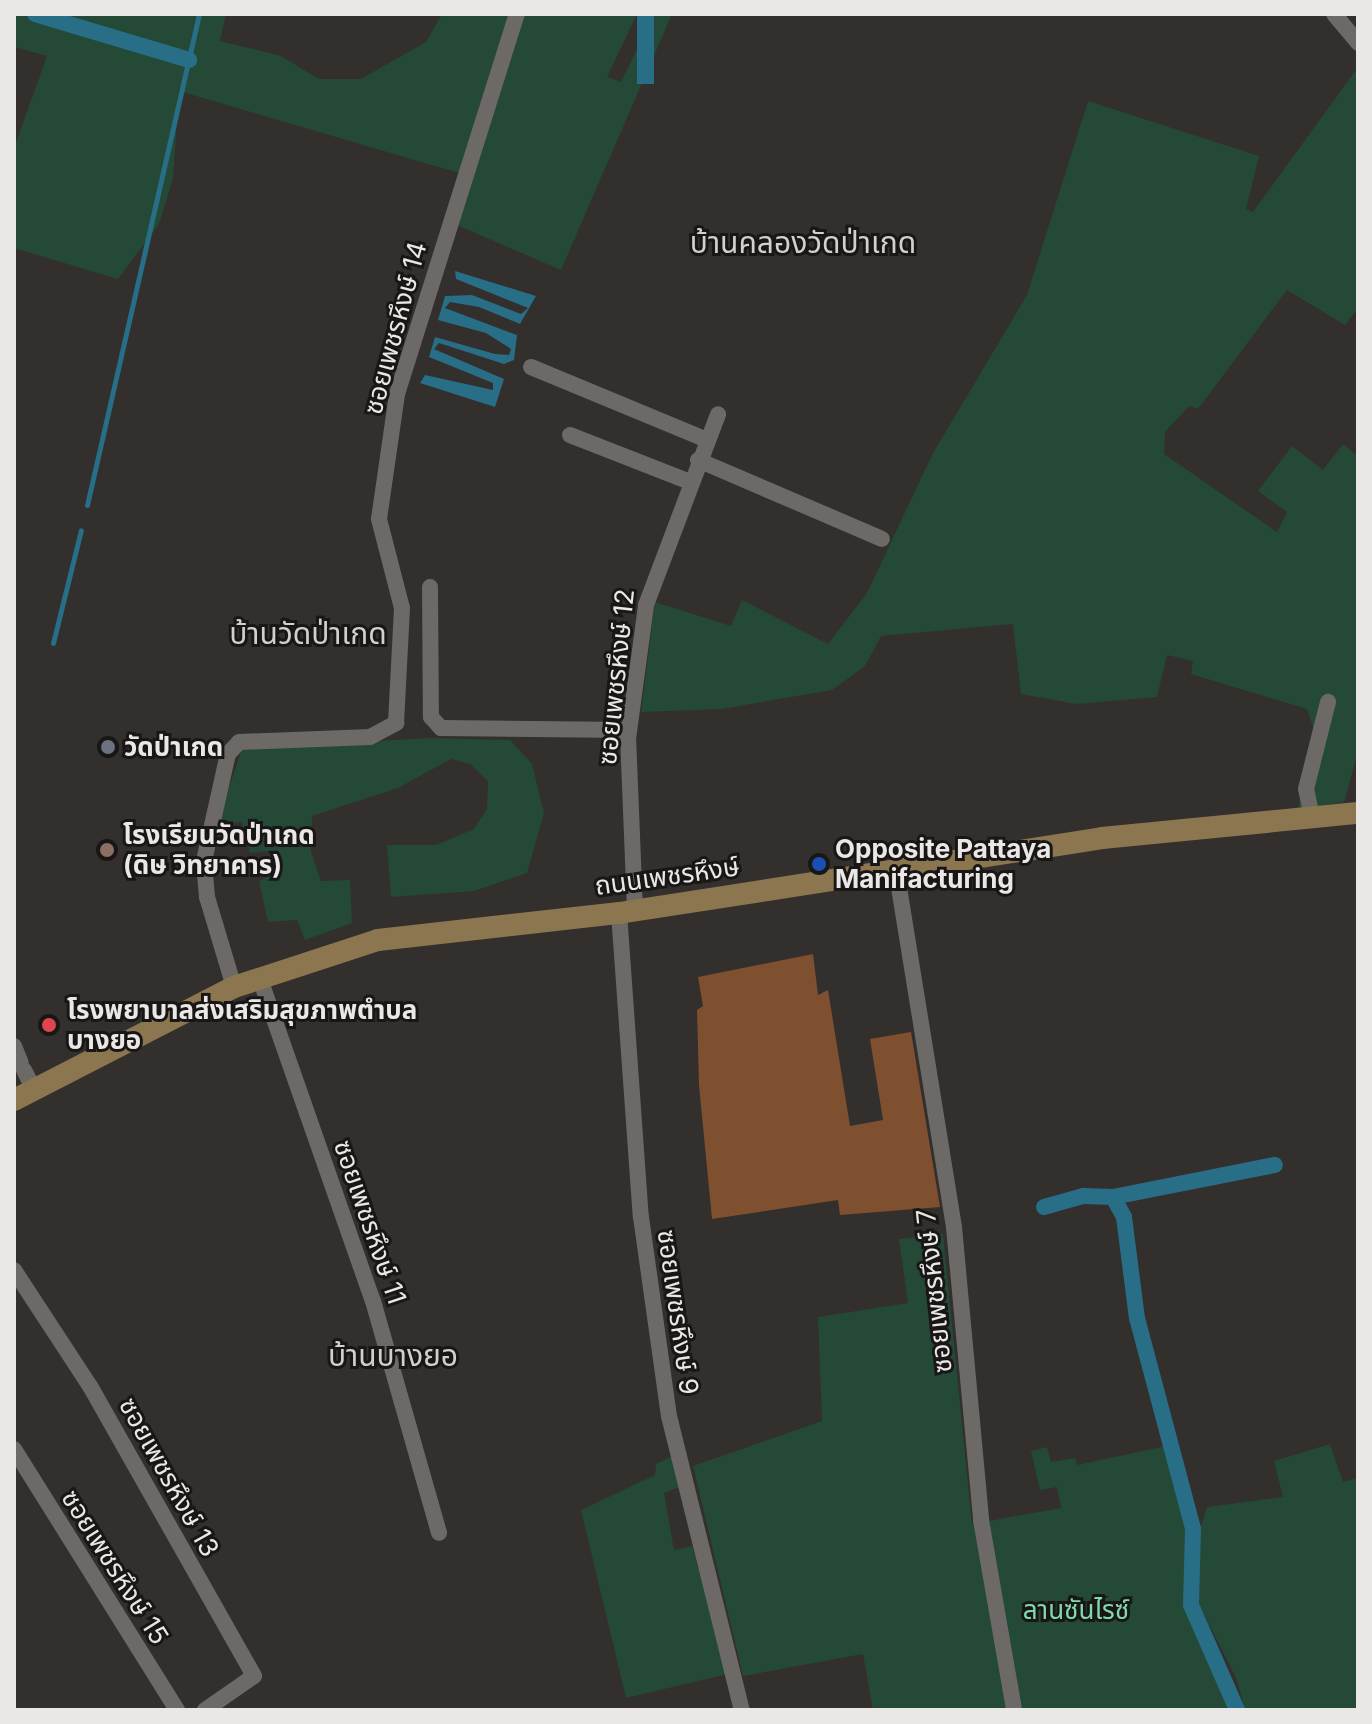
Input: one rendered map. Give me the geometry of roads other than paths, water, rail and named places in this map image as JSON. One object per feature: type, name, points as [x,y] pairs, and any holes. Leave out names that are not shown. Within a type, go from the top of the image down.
[{"type":"main road","name":"ถนนเพชรหึงษ์","points":[[23,1080],[259,976],[378,940],[627,912],[1102,838],[1358,813]]},
{"type":"street","name":"ซอยเพชรหึงษ์ 14","points":[[234,987],[207,897],[204,861],[228,754],[239,742],[370,737],[396,723],[402,608],[379,519],[397,394],[517,14]]},
{"type":"street","points":[[1334,14],[1358,43]]},
{"type":"street","points":[[531,367],[707,440]]},
{"type":"street","name":"ซอยเพชรหึงษ์ 12","points":[[627,912],[629,730],[653,573],[718,414]]},
{"type":"street","points":[[570,435],[690,482]]},
{"type":"street","points":[[698,460],[882,539]]},
{"type":"street","points":[[430,587],[431,717],[441,728],[629,730]]},
{"type":"street","points":[[1312,817],[1306,789],[1328,702]]},
{"type":"street","name":"ซอยเพชรหึงษ์ 7","points":[[896,869],[954,1227],[981,1520],[1014,1710]]},
{"type":"street","name":"ซอยเพชรหึงษ์ 9","points":[[627,912],[641,1217],[669,1416],[742,1710]]},
{"type":"street","name":"ซอยเพชรหึงษ์ 11","points":[[259,976],[373,1301],[439,1533]]},
{"type":"street","points":[[14,1046],[23,1080]]},
{"type":"street","name":"ซอยเพชรหึงษ์ 13","points":[[14,1270],[98,1399],[254,1676],[205,1710]]},
{"type":"street","name":"ซอยเพชรหึงษ์ 15","points":[[14,1449],[177,1710]]},
{"type":"water","points":[[637,14],[654,14],[654,84],[637,84]]},
{"type":"water","points":[[455,271],[536,296],[520,324],[479,307],[450,302],[445,308],[517,335],[514,360],[504,364],[439,343],[434,349],[504,379],[495,407],[420,383],[425,375],[493,390],[493,383],[429,357],[435,337],[495,354],[509,355],[511,349],[486,333],[438,320],[445,296],[472,295],[521,314],[528,308],[456,279]]},
{"type":"waterway","points":[[35,14],[189,60]]},
{"type":"waterway","points":[[87,505],[199,14]]},
{"type":"waterway","points":[[53,643],[81,530]]},
{"type":"waterway","points":[[1113,1197],[1275,1165]]},
{"type":"waterway","points":[[1044,1207],[1083,1196],[1113,1197],[1124,1217],[1137,1318],[1193,1529],[1191,1605],[1237,1710]]},
{"type":"place","name":"วัดป่าเกด","points":[[108,747]]},
{"type":"place","name":"โรงเรียนวัดป่าเกด (ดิษ วิทยาคาร)","points":[[107,850]]},
{"type":"place","name":"Opposite Pattaya Manifacturing","points":[[819,864]]},
{"type":"place","name":"โรงพยาบาลส่งเสริมสุขภาพตำบล บางยอ","points":[[49,1025]]},
{"type":"district","name":"บ้านคลองวัดป่าเกด","points":[[803,242]]},
{"type":"district","name":"บ้านวัดป่าเกด","points":[[308,633]]},
{"type":"district","name":"บ้านบางยอ","points":[[393,1355]]},
{"type":"park label","name":"ลานซันไรซ์","points":[[1076,1610]]}]
